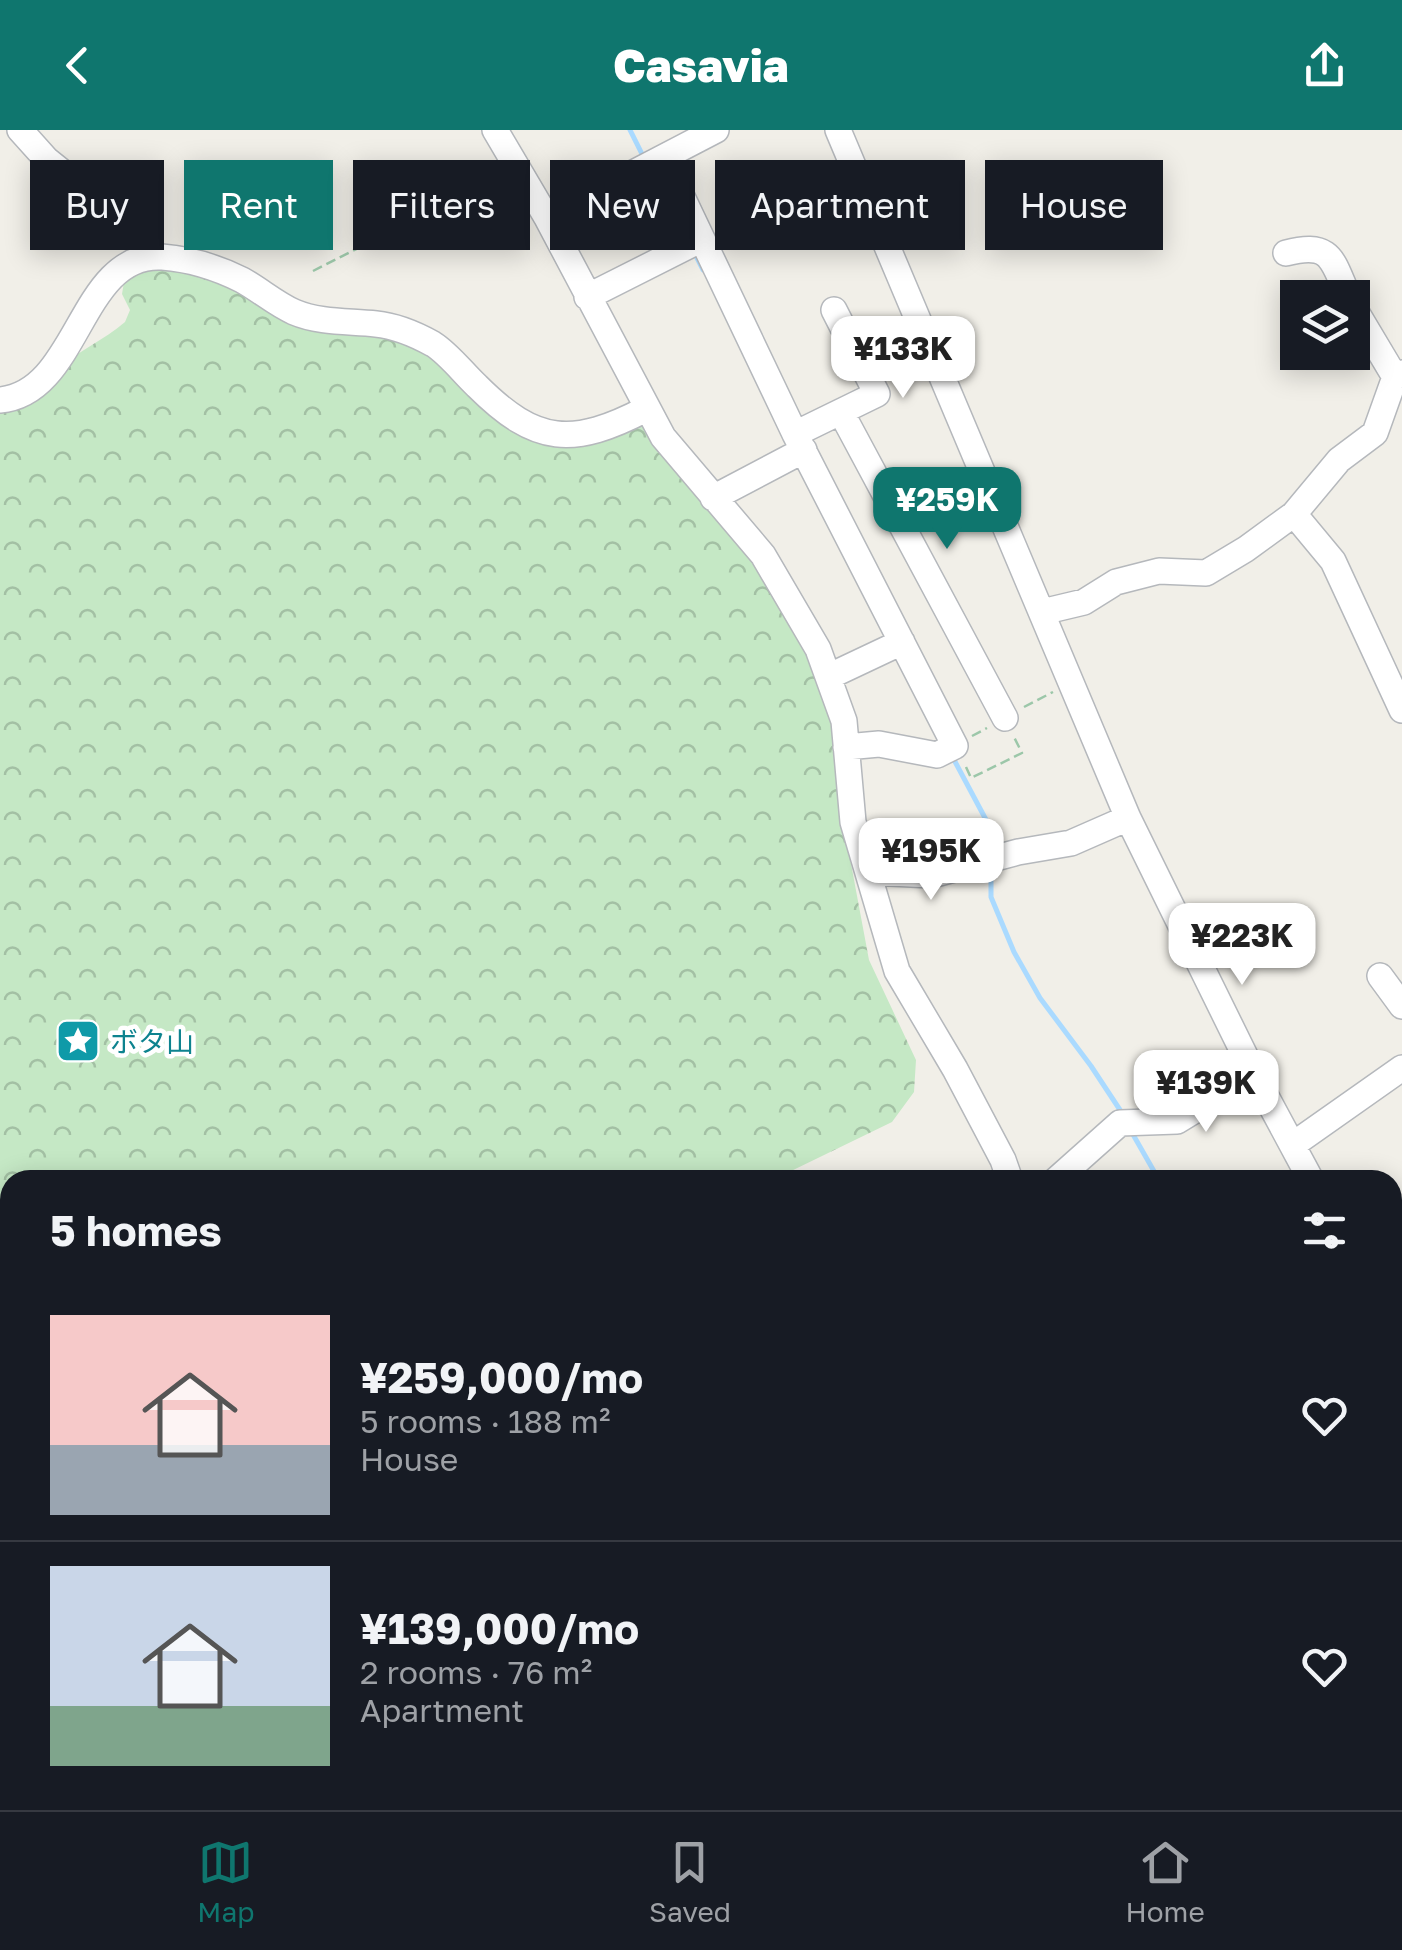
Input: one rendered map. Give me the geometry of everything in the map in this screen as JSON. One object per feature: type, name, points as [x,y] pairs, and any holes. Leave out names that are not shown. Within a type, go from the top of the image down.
[{"type":"street","points":[[20,130],[47,160]]},
{"type":"street","points":[[495,130],[548,218],[663,438],[763,554],[830,676],[844,721],[853,822],[897,971],[955,1068],[1007,1170]]},
{"type":"street","points":[[662,160],[716,130]]},
{"type":"street","points":[[838,130],[1128,818],[1254,1074],[1306,1170]]},
{"type":"street","points":[[695,232],[949,749],[937,754],[879,744],[846,747]]},
{"type":"street","points":[[587,297],[700,240]]},
{"type":"street","points":[[1286,253],[1319,249],[1331,256],[1341,280]]},
{"type":"street","points":[[0,400],[12,399],[35,385],[67,347],[107,282],[126,264],[160,257],[200,264],[240,280],[295,312],[345,324],[403,329],[437,346],[504,413],[522,423],[567,436],[592,433],[646,409]]},
{"type":"street","points":[[714,498],[798,446],[840,412],[877,394],[834,310]]},
{"type":"street","points":[[1042,612],[1084,602],[1116,582],[1159,571],[1206,573],[1294,514],[1339,460],[1374,432],[1398,375],[1370,332]]},
{"type":"street","points":[[840,412],[1005,718]]},
{"type":"street","points":[[1294,514],[1332,561],[1402,710]]},
{"type":"street","points":[[830,676],[896,645]]},
{"type":"street","points":[[870,872],[932,875],[1071,843],[1128,818]]},
{"type":"street","points":[[1380,976],[1402,1006]]},
{"type":"street","points":[[1294,1144],[1402,1068]]},
{"type":"street","points":[[1068,1170],[1127,1123],[1177,1120],[1254,1074]]},
{"type":"path","points":[[313,271],[378,238],[508,154]]},
{"type":"path","points":[[1005,718],[1022,754],[972,778],[949,749],[1005,718],[1072,683]]},
{"type":"green space","points":[[158,269],[189,275],[220,283],[306,329],[378,336],[405,344],[441,367],[502,422],[540,441],[569,446],[593,443],[641,419],[759,560],[828,688],[843,821],[869,960],[916,1060],[914,1092],[892,1122],[793,1170],[0,1170],[0,412],[26,402],[58,369],[125,322],[130,310],[122,294],[125,276]]},
{"type":"waterway","points":[[630,130],[644,158]]},
{"type":"waterway","points":[[697,258],[703,270]]},
{"type":"waterway","points":[[952,756],[992,831],[992,850]]},
{"type":"waterway","points":[[991,866],[991,897],[1014,952],[1040,998],[1124,1116]]},
{"type":"waterway","points":[[1131,1131],[1153,1170]]},
{"type":"place","name":"ボタ山","points":[[78,1041]]}]
